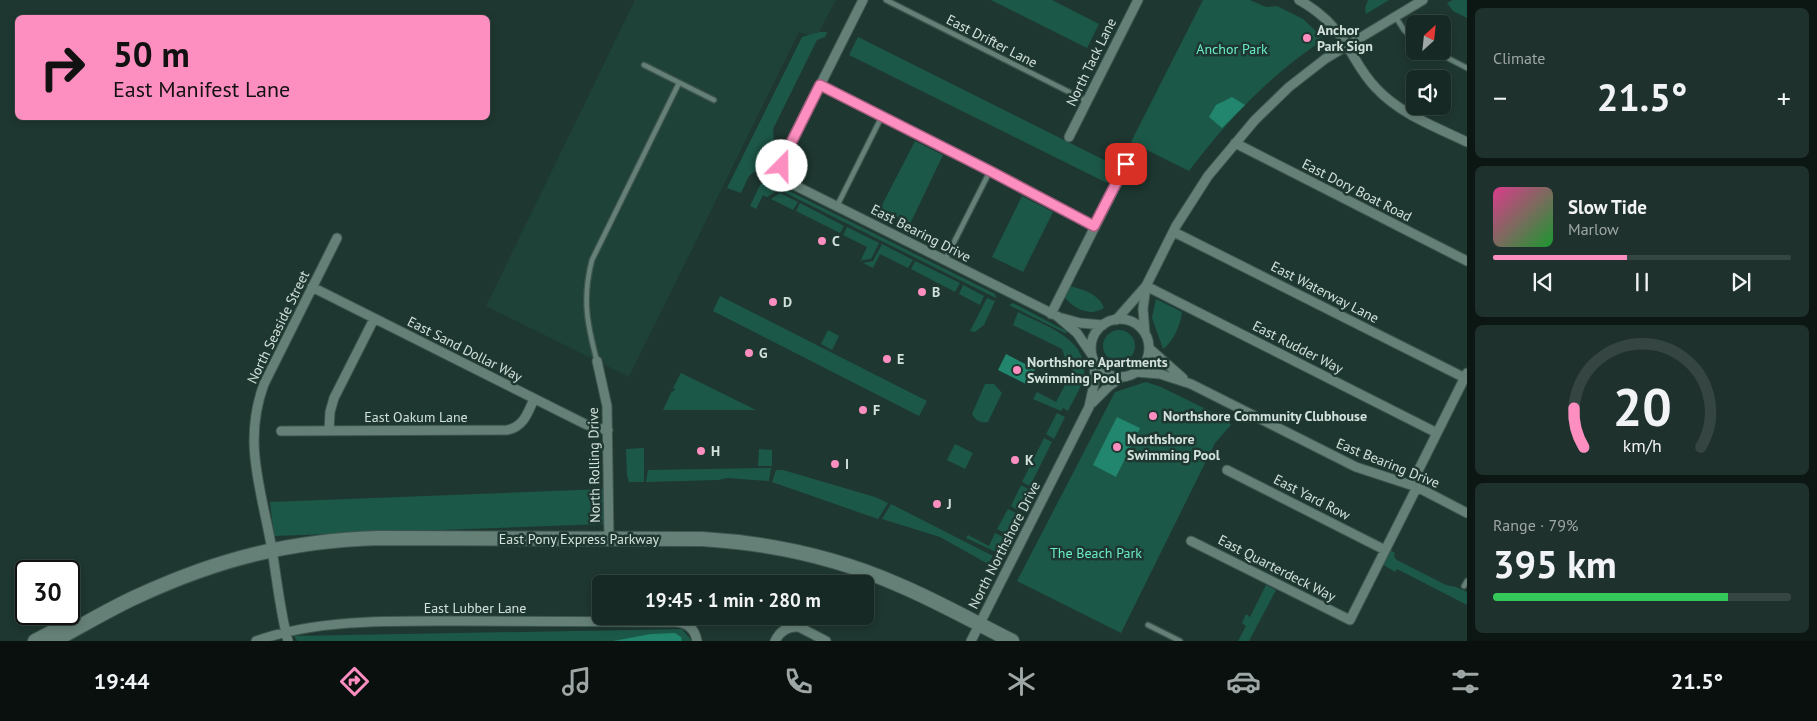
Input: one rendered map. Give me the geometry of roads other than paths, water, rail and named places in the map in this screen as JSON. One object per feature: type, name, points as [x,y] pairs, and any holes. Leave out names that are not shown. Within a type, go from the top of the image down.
[{"type":"main road","name":"East Pony Express Parkway","points":[[53,641],[136,597],[204,568],[272,549],[315,542],[357,539],[609,539],[726,540],[798,551],[844,564],[885,579],[1012,641]]},
{"type":"main road","name":"East Pony Express Parkway","points":[[35,641],[97,609],[136,597]]},
{"type":"street","points":[[863,0],[820,85],[1094,226]]},
{"type":"street","name":"North Tack Lane","points":[[1069,137],[1138,0]]},
{"type":"street","points":[[1299,0],[1325,19],[1346,45],[1368,80],[1391,102],[1410,114],[1467,142]]},
{"type":"street","points":[[1116,320],[1146,286],[1174,232],[1208,176],[1255,120],[1289,87],[1325,59],[1423,0]]},
{"type":"street","name":"East Bearing Drive","points":[[820,85],[784,157],[782,166],[784,176],[792,184],[1054,315]]},
{"type":"street","name":"East Dory Boat Road","points":[[1234,143],[1467,261]]},
{"type":"street","points":[[1054,315],[1094,226],[1134,149]]},
{"type":"street","name":"East Waterway Lane","points":[[1174,232],[1466,375]]},
{"type":"street","name":"North Seaside Street","points":[[287,637],[254,457],[252,434],[255,412],[264,384],[337,238]]},
{"type":"street","points":[[1146,286],[1143,316],[1145,335],[1149,348],[1165,364],[1191,384]]},
{"type":"street","name":"East Rudder Way","points":[[1146,286],[1437,432]]},
{"type":"street","name":"East Sand Dollar Way","points":[[312,288],[590,427],[608,430]]},
{"type":"street","points":[[1054,315],[1078,322],[1103,324],[1116,320],[1130,321],[1136,324],[1145,335]]},
{"type":"street","points":[[1054,315],[1077,333],[1098,368],[1110,375],[1124,377],[1136,372],[1146,362],[1149,348]]},
{"type":"street","points":[[329,431],[330,412],[334,398],[374,318]]},
{"type":"street","points":[[1093,359],[1092,341],[1103,324]]},
{"type":"street","name":"North Northshore Drive","points":[[971,641],[1089,407],[1096,379],[1093,359]]},
{"type":"street","name":"North Rolling Drive","points":[[596,361],[606,394],[609,539]]},
{"type":"street","points":[[1136,372],[1160,374],[1191,384]]},
{"type":"street","points":[[1386,550],[1437,432],[1466,375]]},
{"type":"street","name":"North Northshore Drive","points":[[1089,407],[1108,386],[1124,377]]},
{"type":"street","name":"East Bearing Drive","points":[[1191,384],[1356,467],[1414,486],[1467,513]]},
{"type":"street","name":"East Oakum Lane","points":[[281,431],[507,430],[521,424],[534,399]]},
{"type":"street","name":"East Yard Row","points":[[1227,470],[1386,550]]},
{"type":"street","name":"East Quarterdeck Way","points":[[1191,541],[1350,620],[1386,550]]},
{"type":"street","name":"East Lubber Lane","points":[[256,641],[287,637],[324,626],[439,621],[676,622],[686,624],[694,632],[697,641]]},
{"type":"street","points":[[775,641],[780,633],[788,628],[799,627],[826,641]]},
{"type":"lane","name":"East Drifter Lane","points":[[886,0],[1087,101]]},
{"type":"lane","points":[[1395,16],[1406,32]]},
{"type":"lane","points":[[1451,60],[1467,68]]},
{"type":"lane","points":[[644,65],[714,100]]},
{"type":"lane","points":[[596,361],[586,310],[587,285],[592,260],[680,83]]},
{"type":"lane","points":[[837,206],[882,116]]},
{"type":"lane","points":[[944,260],[990,171]]},
{"type":"lane","points":[[1464,586],[1467,581]]},
{"type":"lane","points":[[1148,625],[1180,641]]},
{"type":"place","name":"Anchor Park Sign","points":[[1307,38]]},
{"type":"place","name":"C","points":[[822,241]]},
{"type":"place","name":"B","points":[[922,292]]},
{"type":"place","name":"D","points":[[773,302]]},
{"type":"place","name":"G","points":[[749,353]]},
{"type":"place","name":"E","points":[[887,359]]},
{"type":"place","name":"Northshore Apartments Swimming Pool","points":[[1017,370]]},
{"type":"place","name":"F","points":[[863,410]]},
{"type":"place","name":"Northshore Community Clubhouse","points":[[1153,416]]},
{"type":"place","name":"Northshore Swimming Pool","points":[[1117,447]]},
{"type":"place","name":"H","points":[[701,451]]},
{"type":"place","name":"K","points":[[1015,460]]},
{"type":"place","name":"I","points":[[835,464]]},
{"type":"place","name":"J","points":[[937,504]]},
{"type":"park label","name":"Anchor Park","points":[[1232,49]]},
{"type":"park label","name":"The Beach Park","points":[[1096,553]]}]
